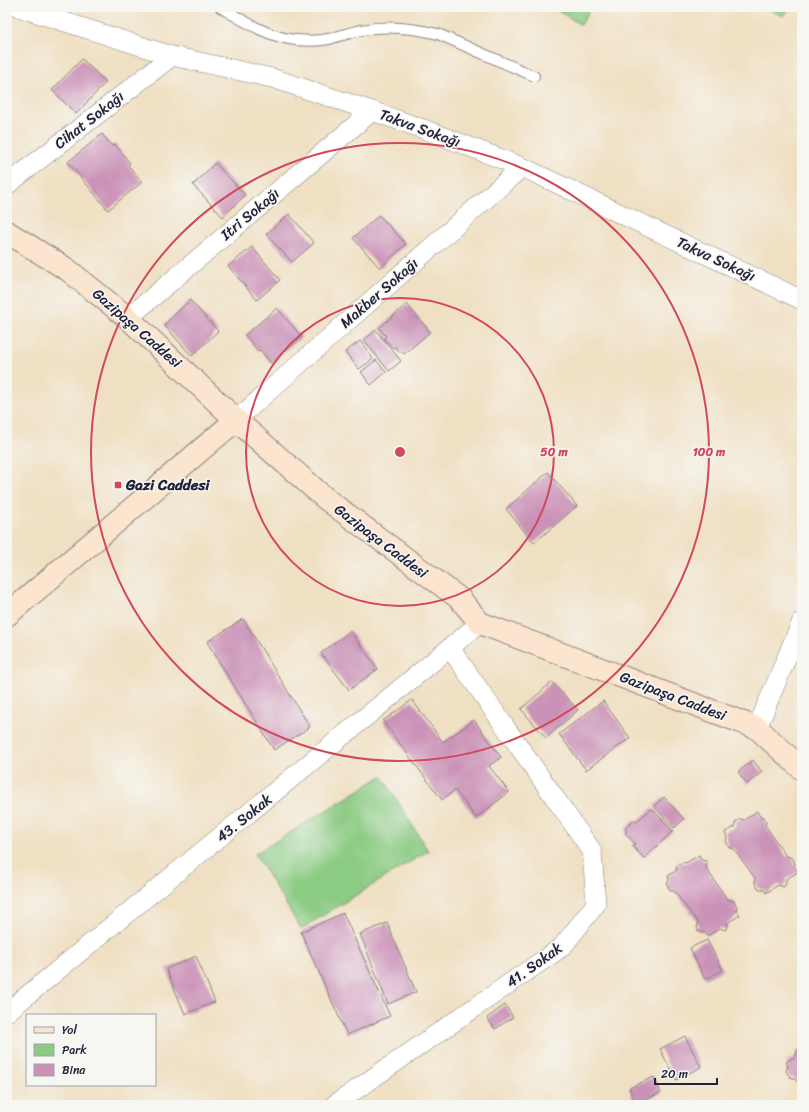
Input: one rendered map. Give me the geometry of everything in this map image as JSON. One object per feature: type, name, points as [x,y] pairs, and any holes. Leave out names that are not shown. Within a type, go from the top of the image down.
[{"type":"street","name":"Takva Sokağı","points":[[18,7],[172,56],[272,78],[426,130],[522,167],[802,300]]},
{"type":"street","name":"Cihat Sokağı","points":[[7,185],[172,56]]},
{"type":"street","name":"Itri Sokağı","points":[[128,318],[372,111]]},
{"type":"street","name":"Makber Sokağı","points":[[236,420],[522,167]]},
{"type":"street","name":"Gazipaşa Caddesi","points":[[7,232],[68,270],[128,318],[236,420],[326,499],[460,599],[480,623],[757,728],[802,769]]},
{"type":"street","points":[[7,615],[236,420]]},
{"type":"street","points":[[757,728],[802,621]]},
{"type":"street","name":"43. Sokak","points":[[7,1012],[480,623]]},
{"type":"street","name":"41. Sokak","points":[[334,1105],[562,947],[596,904],[592,851],[450,648]]},
{"type":"lane","points":[[220,7],[269,34],[297,40],[313,41],[356,31],[394,27],[438,34],[534,76]]},
{"type":"green space","points":[[552,7],[591,7],[581,25]]},
{"type":"green space","points":[[764,7],[791,7],[783,16]]},
{"type":"green space","points":[[382,776],[428,851],[301,929],[255,854]]},
{"type":"building","points":[[82,59],[106,82],[76,114],[52,90]]},
{"type":"building","points":[[102,134],[112,146],[115,144],[130,163],[128,165],[142,182],[108,210],[68,162]]},
{"type":"building","points":[[215,163],[245,195],[223,217],[193,185]]},
{"type":"building","points":[[289,214],[314,243],[292,262],[266,234]]},
{"type":"building","points":[[379,215],[406,244],[380,268],[353,238]]},
{"type":"building","points":[[252,247],[280,280],[257,300],[228,266]]},
{"type":"building","points":[[190,300],[218,331],[192,356],[164,325]]},
{"type":"building","points":[[407,304],[430,332],[404,354],[395,347],[393,348],[384,338],[386,336],[379,328]]},
{"type":"building","points":[[277,308],[302,337],[271,363],[260,350],[258,351],[245,335]]},
{"type":"building","points":[[376,330],[401,361],[389,371],[364,340]]},
{"type":"building","points":[[360,341],[373,359],[359,369],[345,352]]},
{"type":"building","points":[[376,360],[386,372],[371,385],[361,372]]},
{"type":"building","points":[[548,472],[577,506],[534,543],[506,509]]},
{"type":"building","points":[[243,619],[310,727],[274,750],[207,642]]},
{"type":"building","points":[[350,631],[378,669],[349,690],[321,653]]},
{"type":"building","points":[[552,682],[578,710],[546,738],[521,709]]},
{"type":"building","points":[[412,700],[443,742],[474,720],[501,757],[489,766],[509,792],[476,818],[455,790],[442,800],[383,721]]},
{"type":"building","points":[[603,701],[630,738],[586,770],[559,734]]},
{"type":"building","points":[[753,760],[762,772],[747,784],[738,772]]},
{"type":"building","points":[[664,797],[684,819],[674,828],[654,806]]},
{"type":"building","points":[[652,808],[673,831],[644,858],[632,846],[635,844],[625,833],[627,831],[625,829],[634,820],[636,822]]},
{"type":"building","points":[[757,811],[760,817],[764,817],[766,821],[765,825],[786,856],[793,858],[795,864],[794,866],[798,872],[786,879],[784,887],[778,885],[766,893],[764,889],[757,887],[755,884],[755,878],[733,848],[729,848],[726,841],[727,837],[725,832],[735,827],[735,823],[738,820],[744,820]]},
{"type":"building","points":[[699,855],[702,860],[706,861],[706,868],[727,899],[734,901],[737,907],[736,910],[740,915],[727,923],[728,927],[725,930],[720,928],[707,936],[705,932],[698,931],[697,921],[674,891],[670,891],[667,884],[669,880],[668,876],[677,870],[676,866],[683,862],[686,863]]},
{"type":"building","points":[[343,913],[390,1016],[347,1035],[301,932]]},
{"type":"building","points":[[387,923],[416,992],[388,1004],[360,934]]},
{"type":"building","points":[[707,940],[723,970],[705,979],[690,948]]},
{"type":"building","points":[[196,956],[215,1002],[185,1014],[166,969]]},
{"type":"building","points":[[505,1005],[513,1017],[495,1029],[487,1018]]},
{"type":"building","points":[[685,1036],[701,1067],[676,1080],[660,1049]]},
{"type":"building","points":[[799,1049],[802,1049],[802,1088],[786,1071],[788,1066],[786,1062],[796,1056]]},
{"type":"building","points":[[654,1077],[661,1093],[635,1104],[629,1088]]},
{"type":"place","name":"Gazi Caddesi","points":[[118,485]]}]
